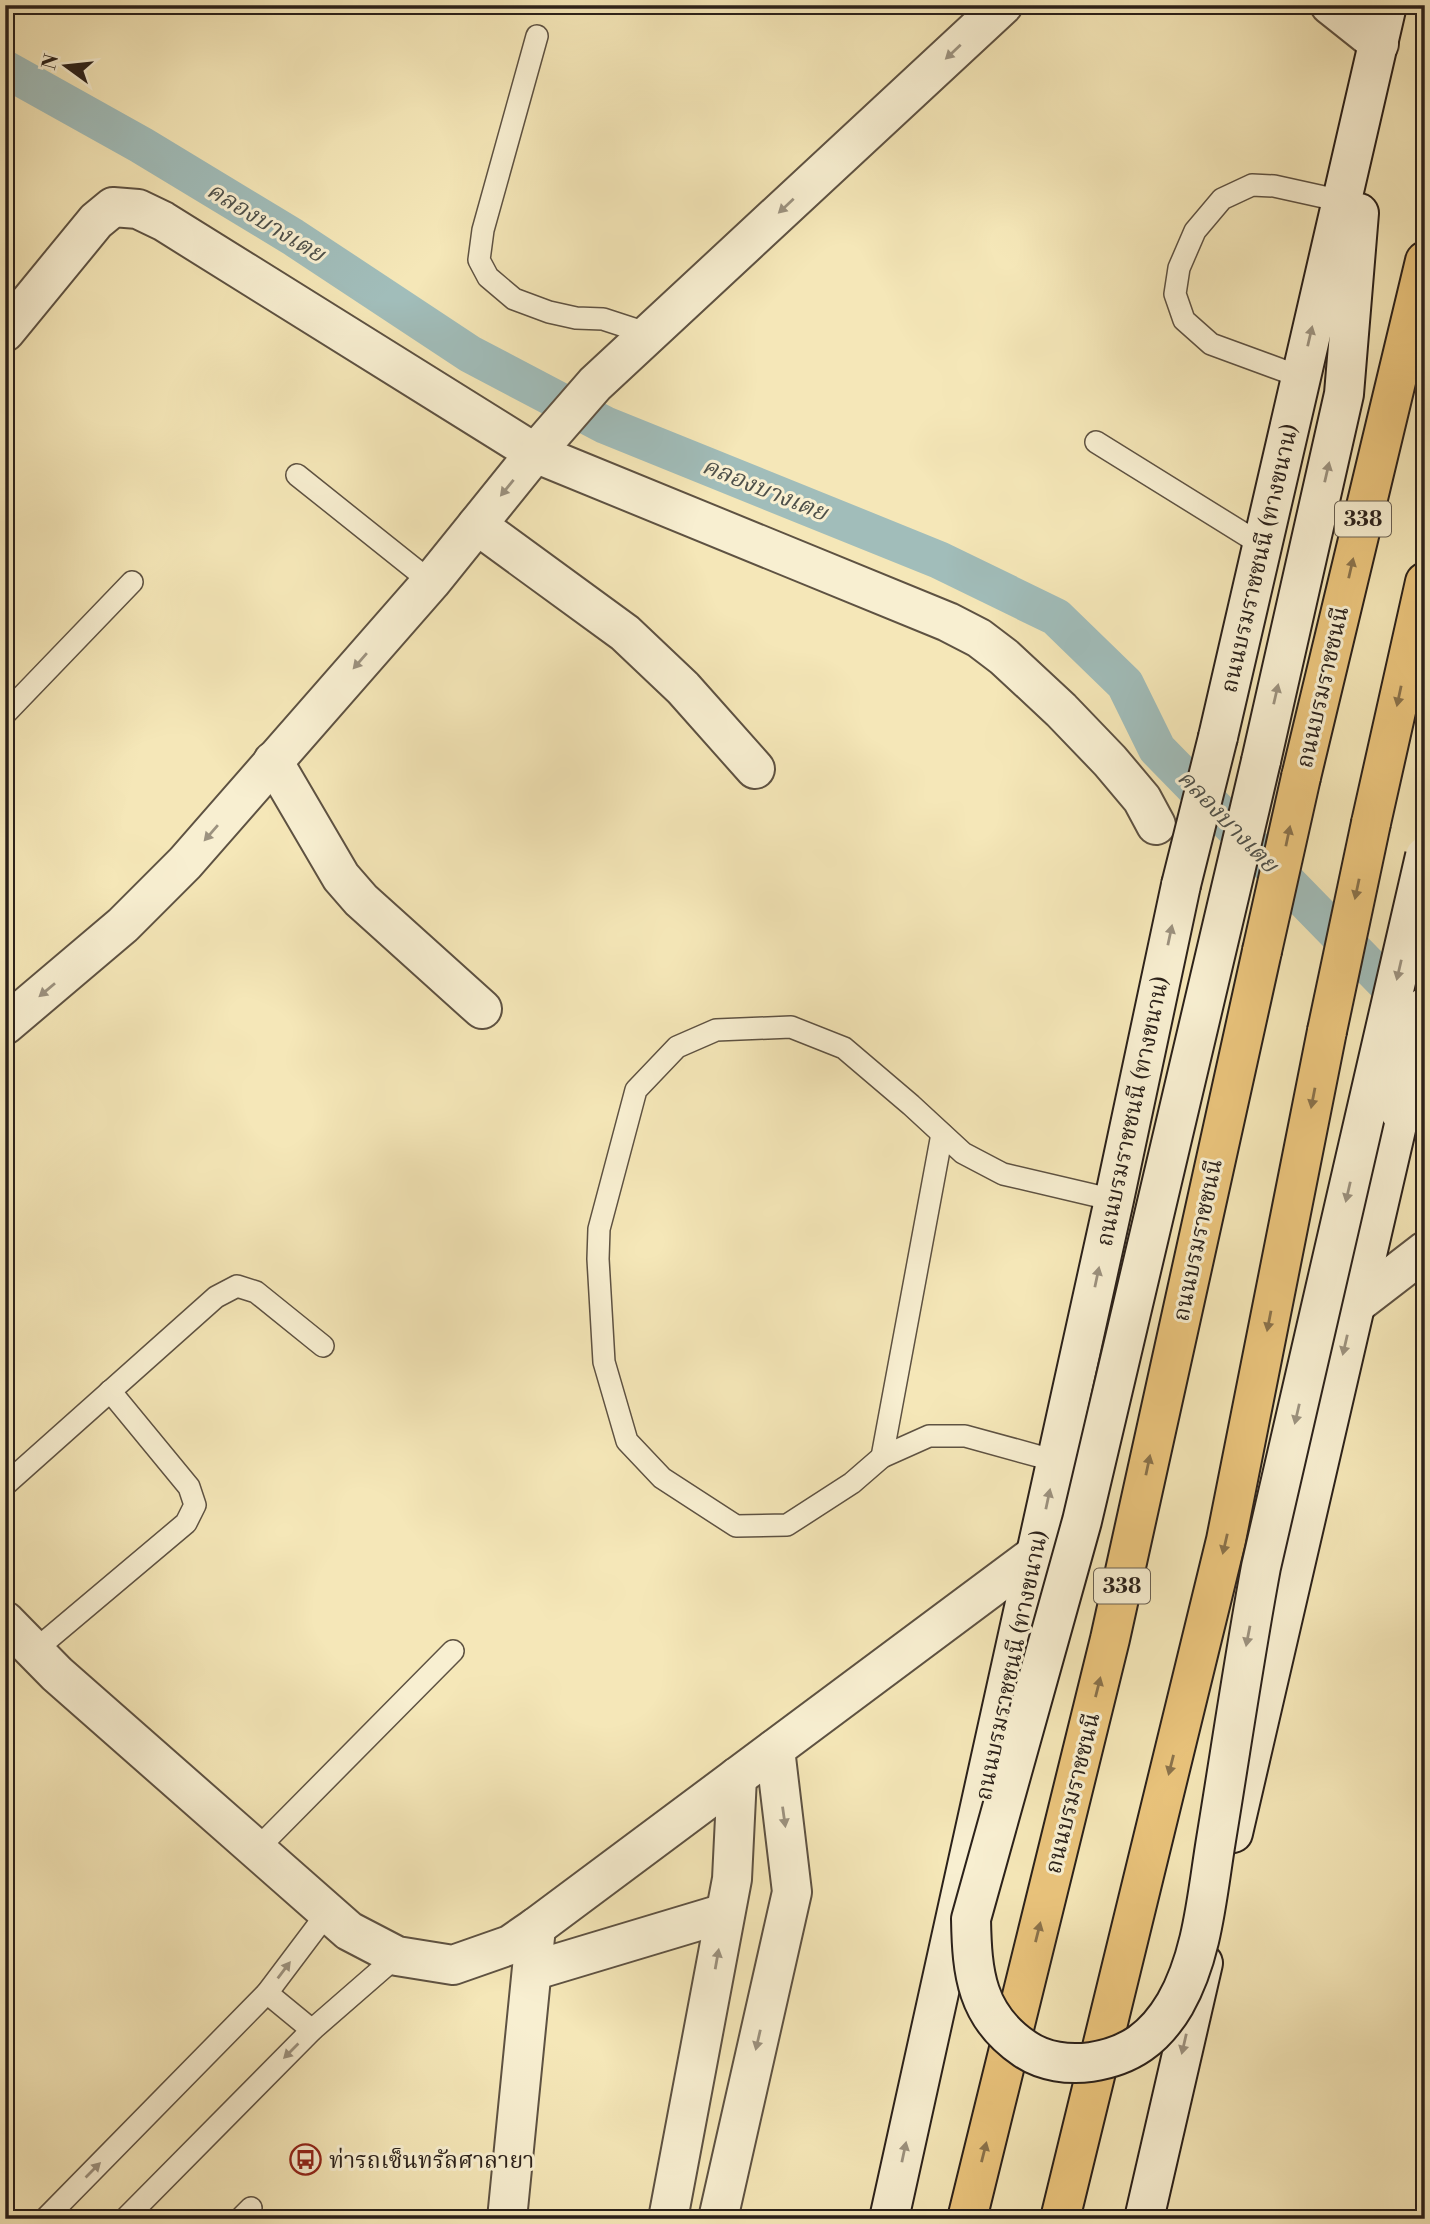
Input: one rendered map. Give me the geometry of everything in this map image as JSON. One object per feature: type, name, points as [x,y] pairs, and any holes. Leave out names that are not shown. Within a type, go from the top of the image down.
[{"type":"highway","name":"ถนนบรมราชชนนี","points":[[967,2219],[1110,1639],[1301,777],[1425,261]]},
{"type":"highway","points":[[1060,2219],[1226,1540],[1327,1031],[1425,582]]},
{"type":"main road","points":[[5,1025],[132,916],[185,863],[431,582],[595,384],[1003,5]]},
{"type":"main road","points":[[1331,5],[1379,44]]},
{"type":"main road","name":"ถนนบรมราชชนนี (ทางขนาน)","points":[[889,2219],[1181,885],[1218,737],[1387,5]]},
{"type":"main road","points":[[1369,82],[1345,394],[1082,1521],[971,1919],[971,1960],[979,1993],[999,2026],[1016,2043],[1035,2056],[1060,2062],[1084,2063],[1133,2050],[1158,2028],[1174,2006],[1191,1973],[1203,1919],[1261,1567],[1425,856]]},
{"type":"main road","points":[[5,332],[96,221],[113,207],[138,209],[163,221],[543,444],[979,638],[1004,657],[1110,761],[1142,799],[1156,825]]},
{"type":"main road","points":[[477,525],[625,634],[684,688],[755,769]]},
{"type":"main road","points":[[273,761],[341,877],[482,1009]]},
{"type":"main road","points":[[1144,2219],[1425,1007]]},
{"type":"main road","points":[[1355,1305],[1425,1251]]},
{"type":"main road","points":[[5,1621],[57,1674],[349,1931],[397,1956],[453,1965],[510,1945],[536,1927],[1035,1555]]},
{"type":"main road","points":[[718,2219],[792,1892],[775,1749]]},
{"type":"main road","points":[[668,2219],[732,1879],[737,1777]]},
{"type":"main road","points":[[532,1971],[725,1913]]},
{"type":"main road","points":[[507,2219],[536,1927]]},
{"type":"main road","points":[[688,2116],[738,2129]]},
{"type":"lane","points":[[537,36],[483,230],[479,260],[488,277],[514,299],[548,312],[576,318],[603,319],[649,334]]},
{"type":"lane","points":[[1301,377],[1211,344],[1184,320],[1175,294],[1179,268],[1195,231],[1222,199],[1252,185],[1274,186],[1342,201]]},
{"type":"lane","points":[[1096,442],[1262,545]]},
{"type":"lane","points":[[297,475],[431,582]]},
{"type":"lane","points":[[5,714],[132,582]]},
{"type":"lane","points":[[1056,1461],[965,1436],[929,1436],[882,1457],[852,1483],[787,1525],[736,1526],[662,1478],[627,1441],[604,1362],[599,1230],[636,1090],[677,1047],[716,1030],[791,1027],[844,1048],[963,1153],[1003,1174],[1114,1200]]},
{"type":"lane","points":[[882,1457],[942,1134]]},
{"type":"lane","points":[[5,1485],[216,1297],[237,1286],[256,1292],[323,1346]]},
{"type":"lane","points":[[34,1651],[186,1522],[195,1505],[189,1487],[110,1391]]},
{"type":"lane","points":[[257,1849],[453,1651]]},
{"type":"lane","points":[[45,2219],[267,1993],[328,1912]]},
{"type":"lane","points":[[125,2219],[312,2030],[397,1956]]},
{"type":"lane","points":[[267,1993],[312,2030]]},
{"type":"waterway","name":"คลองบางเตย","points":[[5,69],[141,145],[293,237],[470,354],[605,425],[939,560],[1056,617],[1125,684],[1157,749],[1413,1011]]},
{"type":"place","name":"ท่ารถเซ็นทรัลศาลายา","points":[[306,2160]]}]
